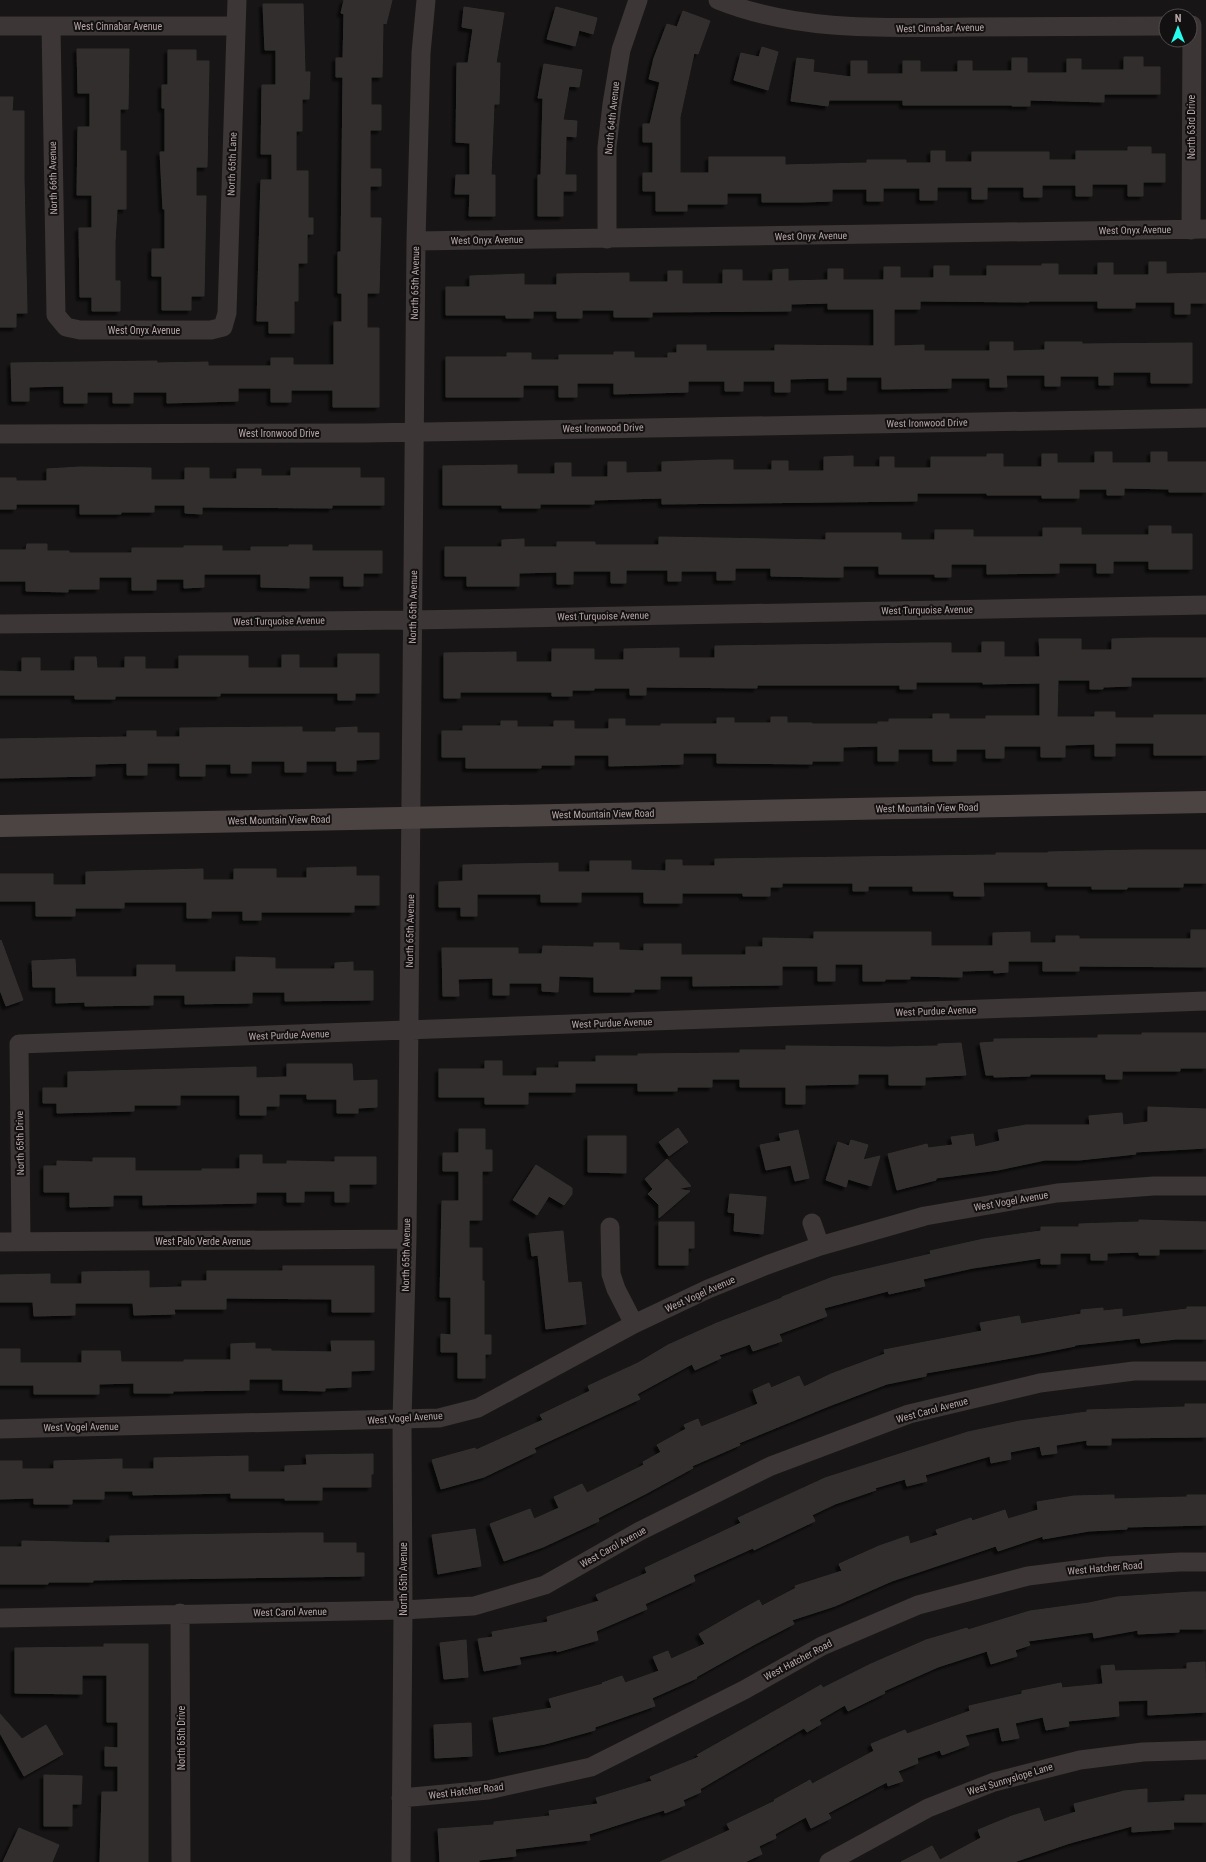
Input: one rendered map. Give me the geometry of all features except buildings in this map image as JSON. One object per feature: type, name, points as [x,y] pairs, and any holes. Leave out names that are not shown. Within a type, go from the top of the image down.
[{"type":"street","name":"North 65th Lane","points":[[222,327],[227,314],[237,0]]},
{"type":"street","name":"North 65th Avenue","points":[[401,1862],[403,1610],[402,1420],[407,1239],[416,242],[421,53],[426,0]]},
{"type":"street","name":"North 64th Avenue","points":[[608,239],[608,147],[612,104],[621,50],[638,0]]},
{"type":"street","name":"West Cinnabar Avenue","points":[[718,0],[744,11],[803,22],[876,28],[1158,26]]},
{"type":"street","name":"West Cinnabar Avenue","points":[[0,26],[236,26]]},
{"type":"street","name":"North 66th Avenue","points":[[51,26],[56,315],[66,327]]},
{"type":"street","name":"North 63rd Drive","points":[[1192,48],[1198,229]]},
{"type":"street","name":"West Onyx Avenue","points":[[416,242],[1198,229]]},
{"type":"street","name":"West Onyx Avenue","points":[[66,327],[80,330],[211,330],[222,327]]},
{"type":"street","name":"West Ironwood Drive","points":[[0,434],[414,432],[1206,418]]},
{"type":"street","name":"West Turquoise Avenue","points":[[0,624],[412,620],[1206,605]]},
{"type":"street","name":"West Mountain View Road","points":[[0,826],[1206,802]]},
{"type":"street","name":"West Purdue Avenue","points":[[19,1044],[1206,1001]]},
{"type":"street","name":"North 65th Drive","points":[[19,1044],[21,1242]]},
{"type":"street","name":"West Vogel Avenue","points":[[0,1429],[439,1418],[478,1408],[634,1324],[708,1289],[767,1265],[820,1246],[925,1216],[1057,1193],[1154,1186],[1206,1186]]},
{"type":"street","points":[[812,1223],[820,1246]]},
{"type":"street","points":[[610,1227],[611,1274],[616,1289],[634,1324]]},
{"type":"street","name":"West Palo Verde Avenue","points":[[0,1242],[407,1239]]},
{"type":"street","name":"West Carol Avenue","points":[[0,1618],[180,1613],[403,1610],[474,1606],[545,1585],[640,1531],[771,1466],[909,1414],[1040,1383],[1134,1371],[1206,1371]]},
{"type":"street","name":"West Hatcher Road","points":[[402,1798],[488,1790],[591,1767],[744,1690],[822,1646],[918,1605],[1028,1576],[1108,1566],[1206,1562]]},
{"type":"street","name":"North 65th Drive","points":[[180,1613],[181,1862]]},
{"type":"street","name":"West Sunnyslope Lane","points":[[829,1862],[928,1808],[994,1782],[1080,1760],[1143,1752],[1206,1750]]}]
